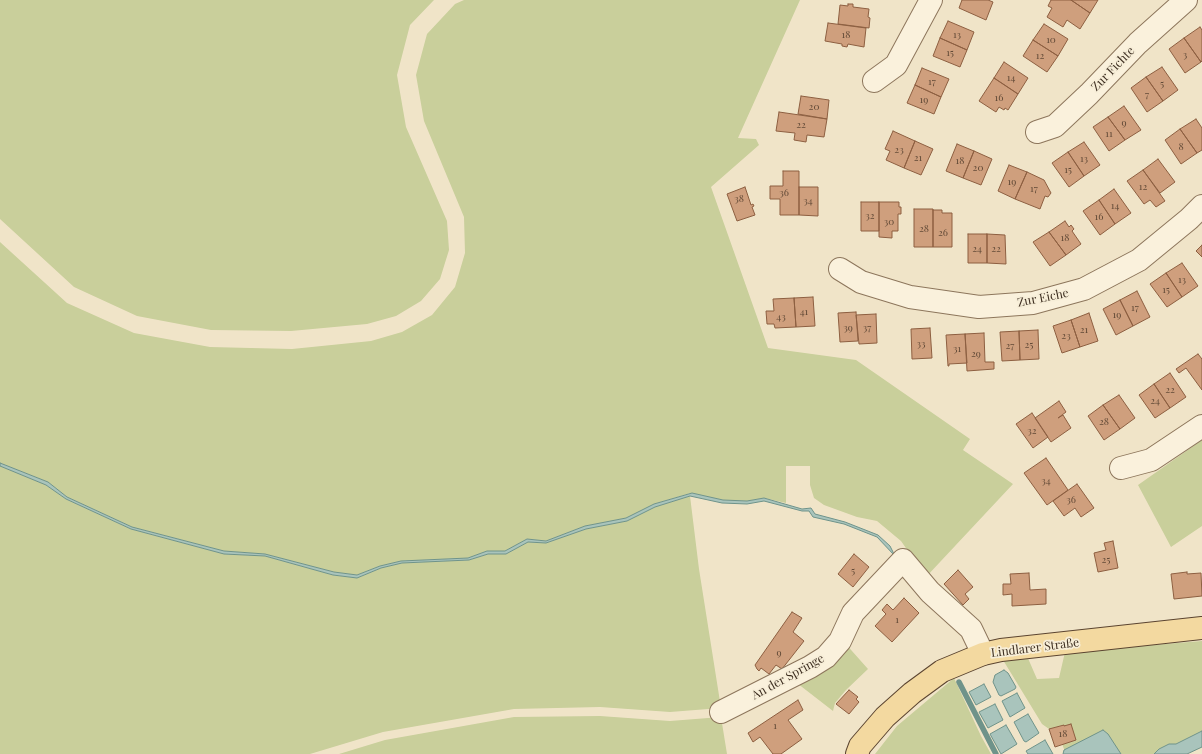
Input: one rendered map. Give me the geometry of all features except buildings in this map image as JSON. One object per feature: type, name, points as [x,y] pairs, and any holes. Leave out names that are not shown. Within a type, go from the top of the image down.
[{"type":"main road","name":"Lindlarer Straße","points":[[857,754],[860,746],[885,717],[912,693],[942,671],[983,654],[1001,650],[1202,628]]},
{"type":"street","points":[[874,81],[896,65],[931,0]]},
{"type":"street","name":"Zur Fichte","points":[[1037,132],[1056,126],[1138,43],[1186,0]]},
{"type":"street","name":"Zur Eiche","points":[[840,269],[862,282],[910,297],[979,307],[1034,303],[1084,289],[1140,260],[1189,219],[1202,206]]},
{"type":"street","points":[[1121,468],[1151,460],[1202,426]]},
{"type":"street","name":"An der Springe","points":[[721,712],[810,667],[826,657],[840,641],[853,613],[903,560],[930,592],[971,629],[983,654]]},
{"type":"green space","points":[[0,0],[434,0],[410,25],[397,75],[406,127],[447,221],[449,250],[440,279],[421,301],[396,316],[367,324],[291,331],[211,330],[137,316],[74,287],[0,219]]},
{"type":"green space","points":[[464,0],[800,0],[738,138],[756,139],[759,145],[711,187],[768,348],[856,360],[970,439],[963,450],[1013,484],[926,577],[901,541],[877,521],[857,517],[824,505],[814,498],[810,485],[810,466],[786,466],[786,503],[764,498],[747,501],[723,500],[691,493],[654,504],[626,518],[585,526],[546,541],[527,539],[505,551],[487,551],[468,558],[401,561],[380,566],[357,575],[334,572],[265,554],[224,551],[132,527],[67,497],[48,482],[0,463],[0,242],[67,303],[134,333],[210,347],[292,349],[371,341],[402,332],[432,315],[455,287],[465,253],[464,217],[424,121],[416,75],[427,34],[455,4]]},
{"type":"green space","points":[[1202,440],[1202,526],[1171,547],[1138,485]]},
{"type":"green space","points":[[0,466],[46,485],[66,499],[131,529],[224,554],[265,556],[333,575],[357,578],[381,568],[402,563],[469,560],[488,554],[506,554],[528,542],[546,543],[586,529],[627,521],[655,507],[690,496],[699,569],[721,708],[670,712],[600,707],[514,709],[383,732],[310,754],[0,754]]},
{"type":"green space","points":[[1202,641],[1202,731],[1176,744],[1169,744],[1159,749],[1154,754],[1066,754],[1062,744],[1064,725],[1049,729],[1042,724],[1003,660],[1027,656],[1037,679],[1059,678],[1065,652]]},
{"type":"green space","points":[[844,642],[868,669],[835,703],[833,711],[793,680]]},
{"type":"green space","points":[[954,678],[991,754],[875,754],[897,726]]},
{"type":"green space","points":[[600,716],[670,721],[721,717],[727,754],[339,754],[385,740],[514,717]]},
{"type":"water","points":[[0,463],[48,482],[67,497],[132,527],[224,551],[265,554],[334,572],[357,575],[380,566],[401,561],[468,558],[487,551],[505,551],[527,539],[546,541],[585,526],[626,518],[654,504],[692,493],[723,500],[747,501],[764,498],[802,509],[811,508],[815,514],[845,522],[878,535],[890,546],[894,555],[877,537],[844,524],[813,517],[809,511],[802,511],[764,501],[747,504],[722,503],[690,496],[655,507],[627,521],[586,529],[546,543],[528,542],[506,554],[488,554],[469,560],[402,563],[381,568],[357,578],[333,575],[265,556],[224,554],[131,529],[66,499],[46,485],[0,466]]},
{"type":"water","points":[[1004,670],[1008,673],[1016,687],[1015,689],[1001,696],[999,695],[993,682],[995,675]]},
{"type":"water","points":[[984,684],[991,697],[976,705],[969,692]]},
{"type":"water","points":[[1017,693],[1025,708],[1010,717],[1002,701]]},
{"type":"water","points":[[995,704],[1003,720],[988,728],[979,712]]},
{"type":"water","points":[[1028,714],[1039,733],[1026,742],[1024,741],[1014,722]]},
{"type":"water","points":[[1006,725],[1017,744],[1001,754],[990,734]]},
{"type":"water","points":[[1103,730],[1108,734],[1121,754],[1063,754],[1064,750]]},
{"type":"water","points":[[1202,731],[1202,747],[1187,754],[1154,754],[1159,749],[1169,744],[1176,744]]},
{"type":"water","points":[[1045,740],[1053,754],[1028,754],[1026,751]]},
{"type":"waterway","points":[[959,682],[996,754]]}]
